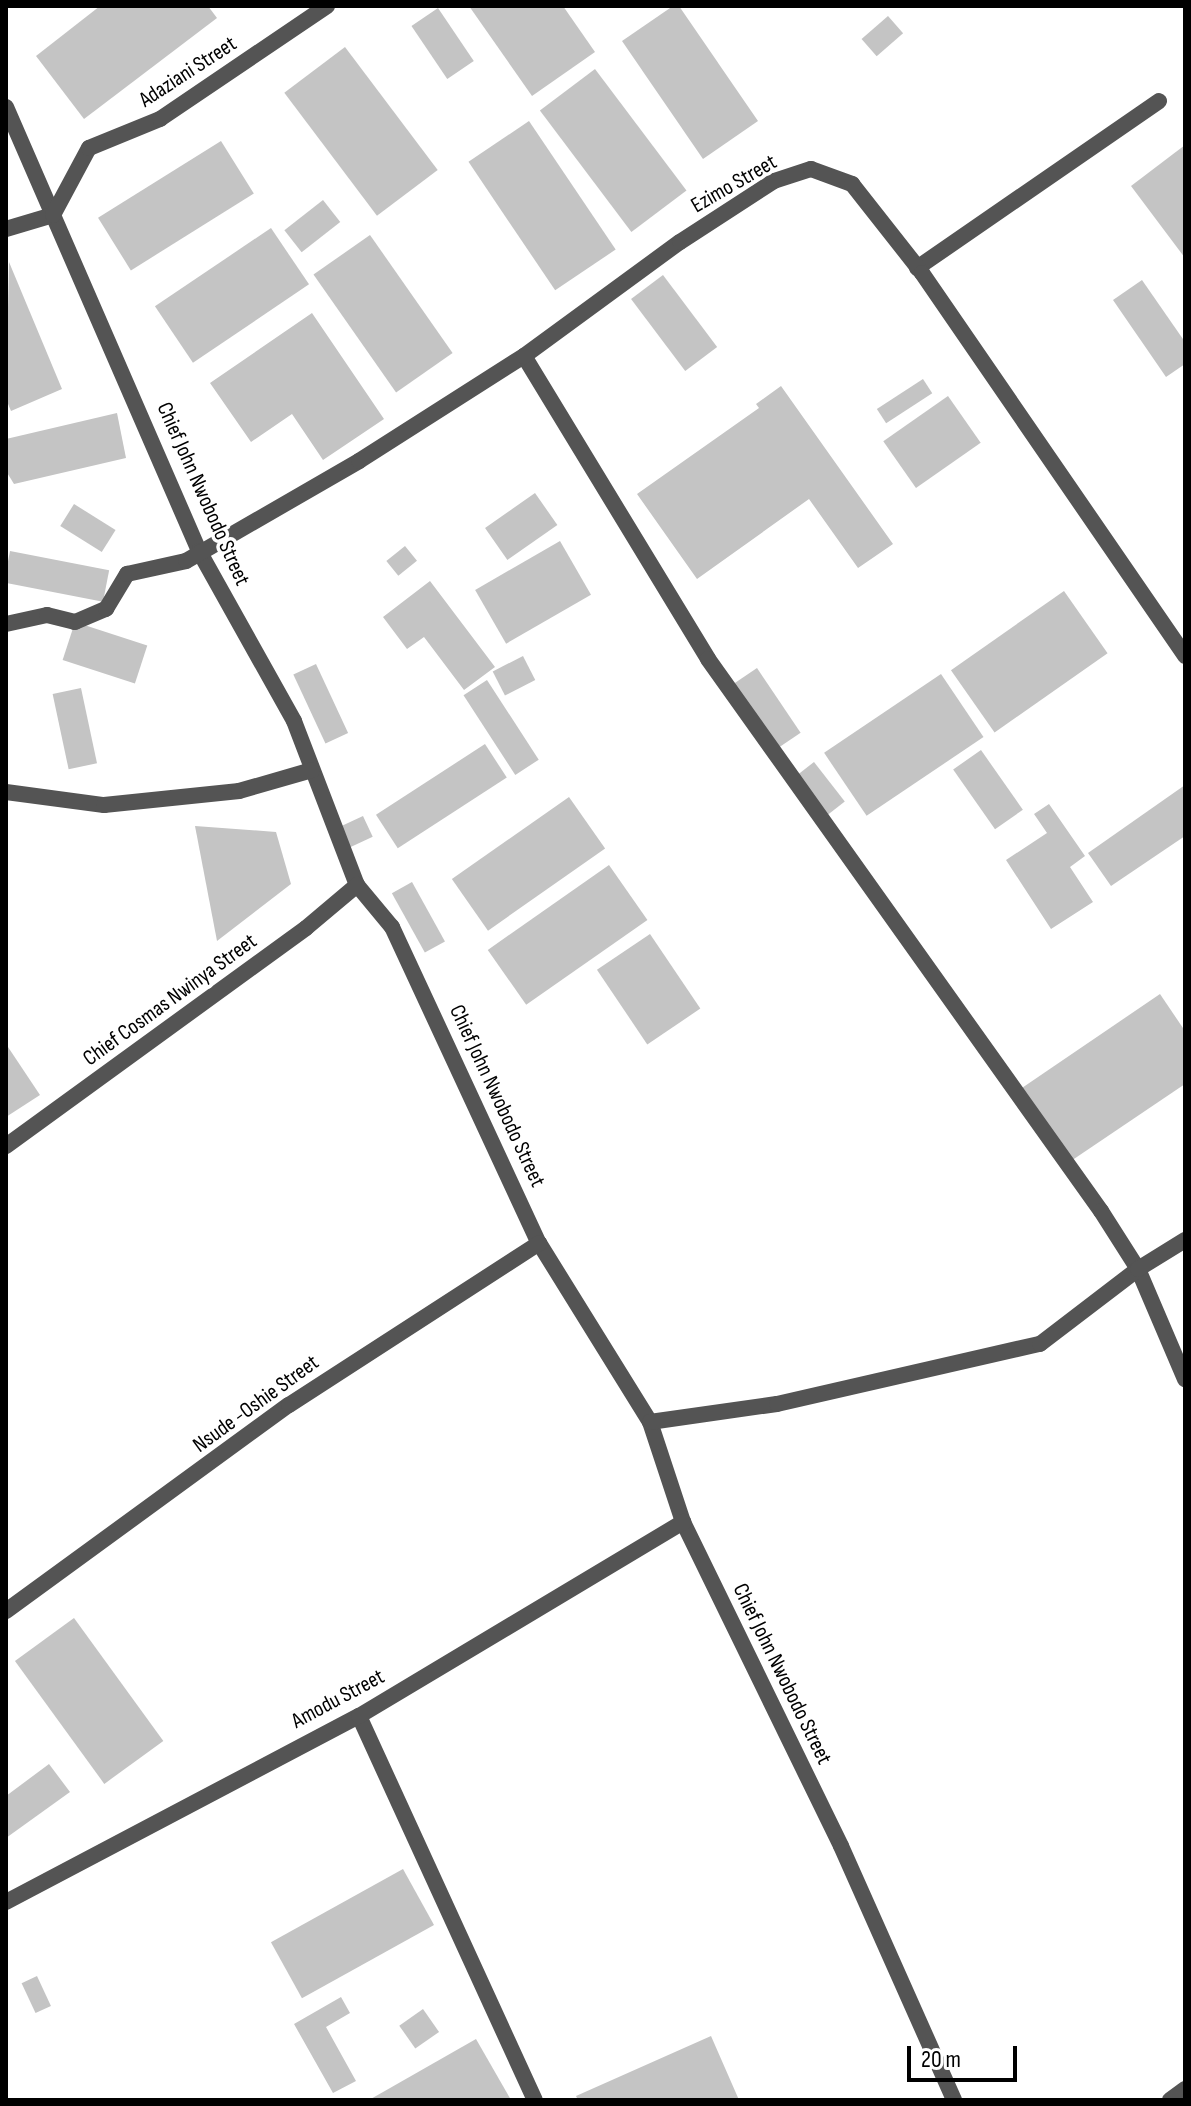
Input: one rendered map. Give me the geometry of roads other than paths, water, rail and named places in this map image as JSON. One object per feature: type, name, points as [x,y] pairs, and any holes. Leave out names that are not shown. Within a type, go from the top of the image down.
[{"type":"street","name":"Adaziani Street","points":[[53,215],[89,148],[160,119],[327,6]]},
{"type":"street","points":[[917,268],[1159,101]]},
{"type":"street","name":"Chief John Nwobodo Street","points":[[6,107],[199,551],[294,721],[357,885],[392,927],[539,1243],[650,1422],[683,1522],[841,1846],[954,2100]]},
{"type":"street","name":"Ezimo Street","points":[[6,624],[47,615],[75,622],[106,609],[127,574],[186,561],[359,461],[524,356],[680,242],[774,181],[811,169],[852,184],[917,268],[992,368],[1185,656]]},
{"type":"street","points":[[6,229],[53,215]]},
{"type":"street","points":[[524,356],[708,659],[1078,1176],[1138,1269],[1185,1379]]},
{"type":"street","points":[[6,792],[104,805],[239,791],[312,770]]},
{"type":"street","name":"Chief Cosmas Nwinya Street","points":[[6,1146],[247,972],[357,885]]},
{"type":"street","points":[[650,1422],[777,1404],[1040,1344],[1138,1269],[1185,1240]]},
{"type":"street","name":"Nsude -Oshie Street","points":[[6,1611],[289,1405],[539,1243]]},
{"type":"street","name":"Amodu Street","points":[[6,1902],[359,1716],[683,1522]]},
{"type":"street","points":[[359,1716],[535,2100]]},
{"type":"street","points":[[1170,2100],[1185,2089]]}]
